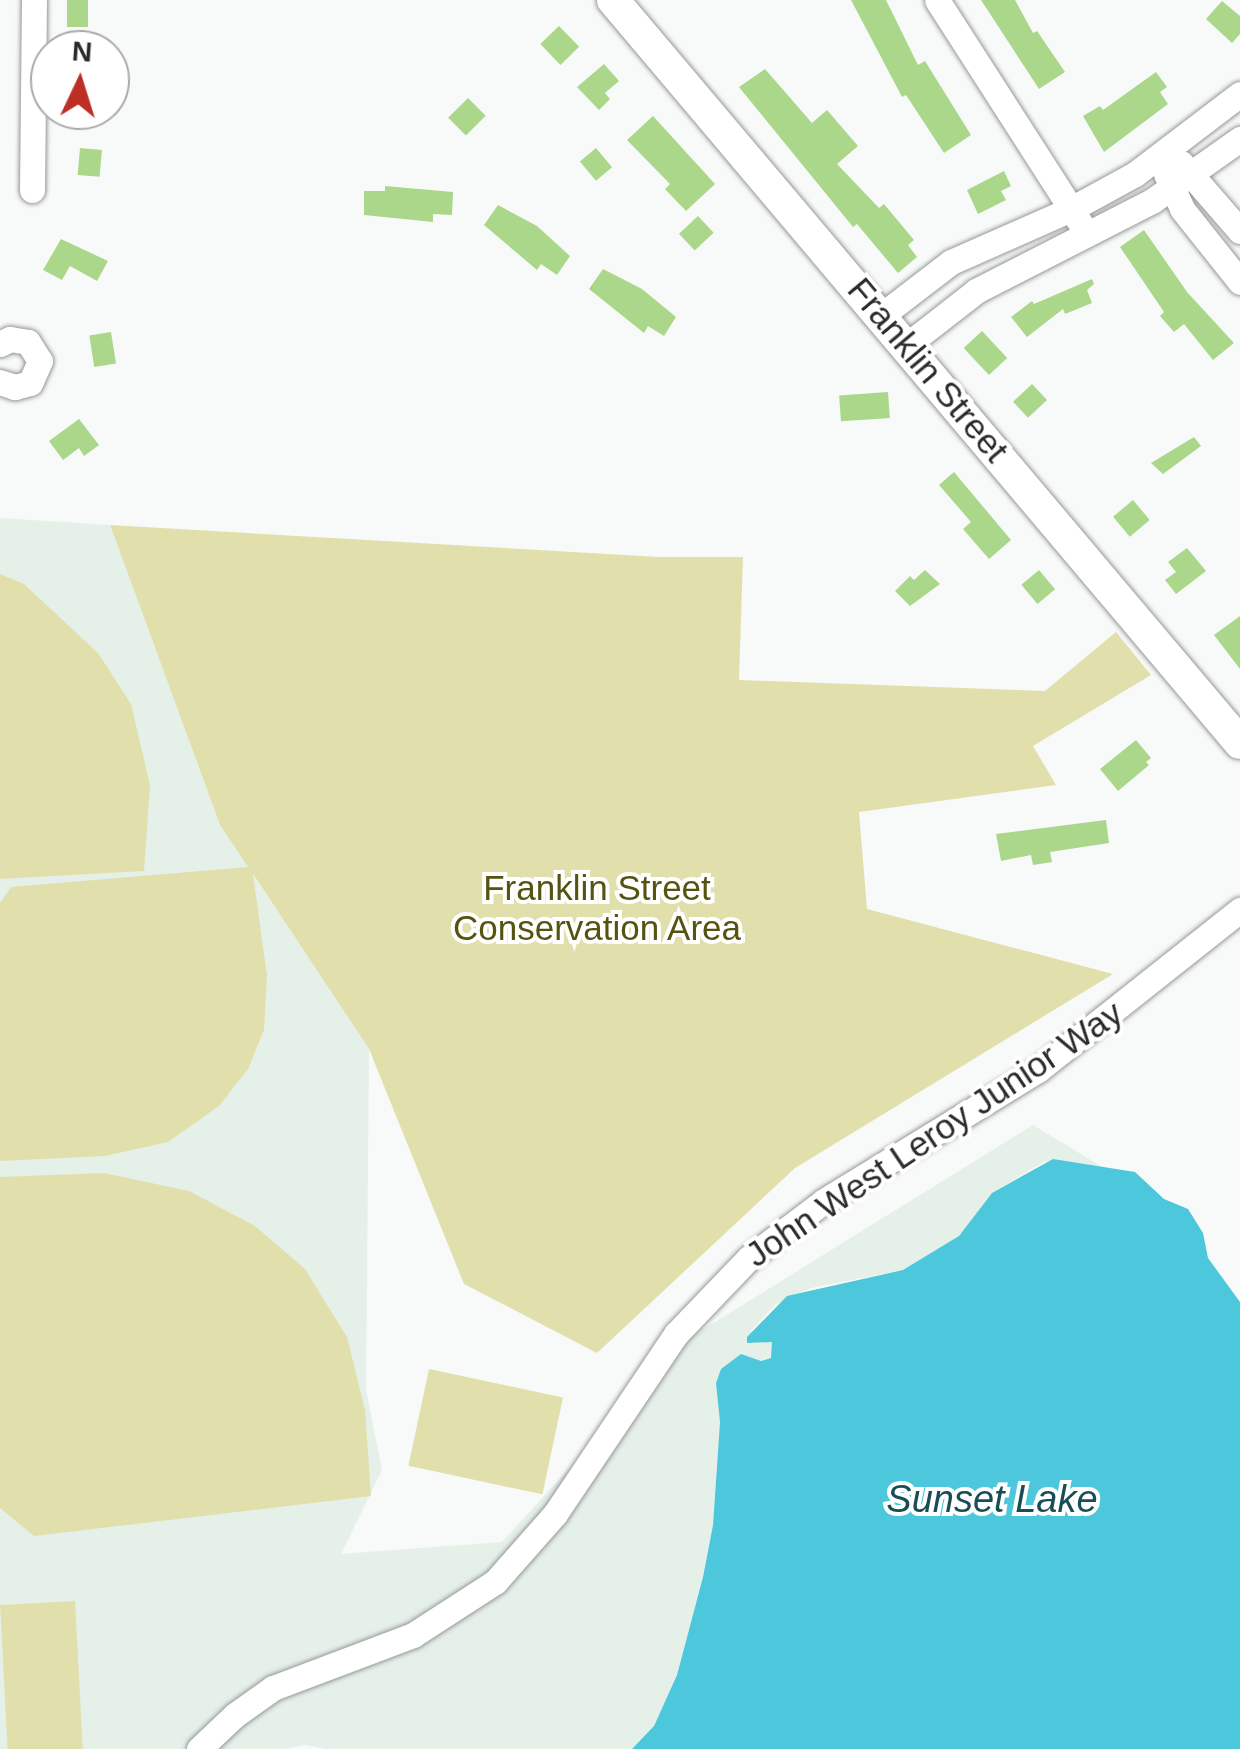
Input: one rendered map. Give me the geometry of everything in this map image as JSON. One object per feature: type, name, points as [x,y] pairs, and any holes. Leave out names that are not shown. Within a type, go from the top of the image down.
[{"type":"main road","name":"Franklin Street","points":[[613,0],[1240,743]]},
{"type":"street","points":[[32,190],[34,0]]},
{"type":"street","points":[[937,0],[1088,234]]},
{"type":"street","points":[[882,315],[951,262],[1071,209],[1164,154],[1240,94]]},
{"type":"street","points":[[907,345],[976,291],[1171,190],[1240,139]]},
{"type":"street","points":[[1164,154],[1194,174],[1240,231]]},
{"type":"street","points":[[1164,154],[1171,190],[1240,282]]},
{"type":"street","points":[[0,344],[10,339],[28,342],[40,361],[30,383],[15,387],[0,382]]},
{"type":"street","name":"John West Leroy Junior Way","points":[[200,1749],[235,1715],[273,1688],[413,1635],[495,1582],[554,1514],[676,1334],[748,1258],[824,1201],[1038,1070],[1240,910]]},
{"type":"shaded area","points":[[0,518],[110,525],[220,825],[369,1049],[366,1390],[382,1470],[341,1554],[502,1542],[686,1340],[1033,1125],[1109,1171],[1045,1161],[992,1193],[959,1236],[936,1252],[903,1270],[811,1288],[776,1304],[751,1331],[756,1340],[772,1342],[772,1358],[721,1369],[716,1382],[720,1422],[713,1525],[703,1577],[677,1675],[654,1726],[632,1749],[325,1749],[306,1745],[284,1749],[0,1749]]},
{"type":"green space","name":"Franklin Street Conservation Area","points":[[110,525],[659,557],[743,557],[739,680],[1045,691],[1116,632],[1151,675],[1033,746],[1056,785],[859,812],[867,909],[1113,974],[795,1168],[597,1353],[464,1284],[369,1049],[253,874],[267,976],[264,1030],[248,1069],[219,1106],[168,1142],[105,1156],[0,1161],[0,903],[11,887],[248,867],[220,825]]},
{"type":"green space","points":[[0,574],[24,584],[98,653],[131,704],[150,785],[144,871],[0,879]]},
{"type":"green space","points":[[104,1173],[189,1191],[255,1226],[305,1269],[347,1337],[365,1410],[371,1496],[34,1536],[0,1508],[0,1177]]},
{"type":"green space","points":[[429,1369],[563,1397],[542,1494],[408,1466]]},
{"type":"green space","points":[[75,1601],[83,1749],[8,1749],[0,1605]]},
{"type":"water","name":"Sunset Lake","points":[[1053,1159],[1135,1172],[1164,1199],[1188,1209],[1203,1233],[1208,1258],[1240,1302],[1240,1749],[632,1749],[654,1726],[677,1675],[703,1577],[713,1525],[720,1422],[716,1383],[721,1369],[741,1354],[761,1361],[771,1358],[772,1342],[747,1343],[747,1337],[787,1296],[903,1270],[959,1236],[992,1193]]},
{"type":"building","points":[[67,0],[88,0],[88,27],[67,27]]},
{"type":"building","points":[[851,0],[886,0],[918,65],[925,61],[971,135],[944,153],[906,95],[902,97]]},
{"type":"building","points":[[981,0],[1015,0],[1033,33],[1037,31],[1065,72],[1039,89]]},
{"type":"building","points":[[1222,1],[1240,16],[1240,34],[1232,43],[1206,19]]},
{"type":"building","points":[[559,26],[579,47],[560,65],[540,44]]},
{"type":"building","points":[[604,64],[619,81],[605,93],[610,99],[599,110],[577,87]]},
{"type":"building","points":[[765,69],[812,123],[827,110],[858,146],[837,164],[879,208],[884,204],[914,240],[908,245],[917,257],[898,273],[857,224],[853,227],[739,87]]},
{"type":"building","points":[[1156,72],[1167,87],[1160,92],[1168,104],[1104,152],[1083,116],[1100,106],[1103,110]]},
{"type":"building","points":[[468,98],[486,116],[466,135],[448,118]]},
{"type":"building","points":[[653,116],[715,184],[686,211],[665,189],[670,184],[627,140]]},
{"type":"building","points":[[80,148],[102,150],[100,177],[78,175]]},
{"type":"building","points":[[596,148],[612,167],[596,181],[580,161]]},
{"type":"building","points":[[1004,171],[1011,186],[1001,191],[1006,200],[978,214],[967,190]]},
{"type":"building","points":[[385,186],[453,192],[452,215],[433,214],[433,222],[364,215],[364,191],[385,191]]},
{"type":"building","points":[[498,205],[537,226],[570,256],[557,275],[541,264],[537,270],[484,225]]},
{"type":"building","points":[[698,216],[714,233],[695,251],[679,234]]},
{"type":"building","points":[[1144,230],[1187,292],[1234,343],[1213,360],[1184,324],[1174,332],[1160,316],[1164,312],[1120,247]]},
{"type":"building","points":[[61,239],[108,261],[97,281],[70,266],[62,280],[43,270]]},
{"type":"building","points":[[603,269],[642,289],[676,317],[664,336],[648,326],[644,333],[589,289]]},
{"type":"building","points":[[1092,279],[1094,284],[1087,290],[1092,303],[1065,314],[1063,309],[1027,337],[1011,317],[1032,301],[1034,304]]},
{"type":"building","points":[[982,331],[1007,358],[989,375],[964,348]]},
{"type":"building","points":[[111,332],[116,364],[94,367],[89,335]]},
{"type":"building","points":[[1032,384],[1047,400],[1028,418],[1013,402]]},
{"type":"building","points":[[888,392],[890,418],[841,421],[839,395]]},
{"type":"building","points":[[79,419],[99,445],[84,456],[79,448],[63,460],[49,441]]},
{"type":"building","points":[[1194,437],[1201,446],[1163,474],[1151,463]]},
{"type":"building","points":[[954,472],[1011,540],[989,559],[963,529],[971,522],[939,485]]},
{"type":"building","points":[[1133,500],[1150,520],[1130,537],[1113,517]]},
{"type":"building","points":[[1187,548],[1206,571],[1176,594],[1165,580],[1176,572],[1168,562]]},
{"type":"building","points":[[925,570],[940,584],[910,606],[895,591],[910,576],[914,580]]},
{"type":"building","points":[[1039,570],[1055,589],[1037,604],[1021,585]]},
{"type":"building","points":[[1240,616],[1240,669],[1214,635]]},
{"type":"building","points":[[1136,740],[1151,758],[1146,762],[1149,765],[1118,791],[1100,769]]},
{"type":"building","points":[[1106,820],[1109,843],[1050,852],[1052,862],[1033,865],[1031,855],[1001,861],[996,834]]}]
